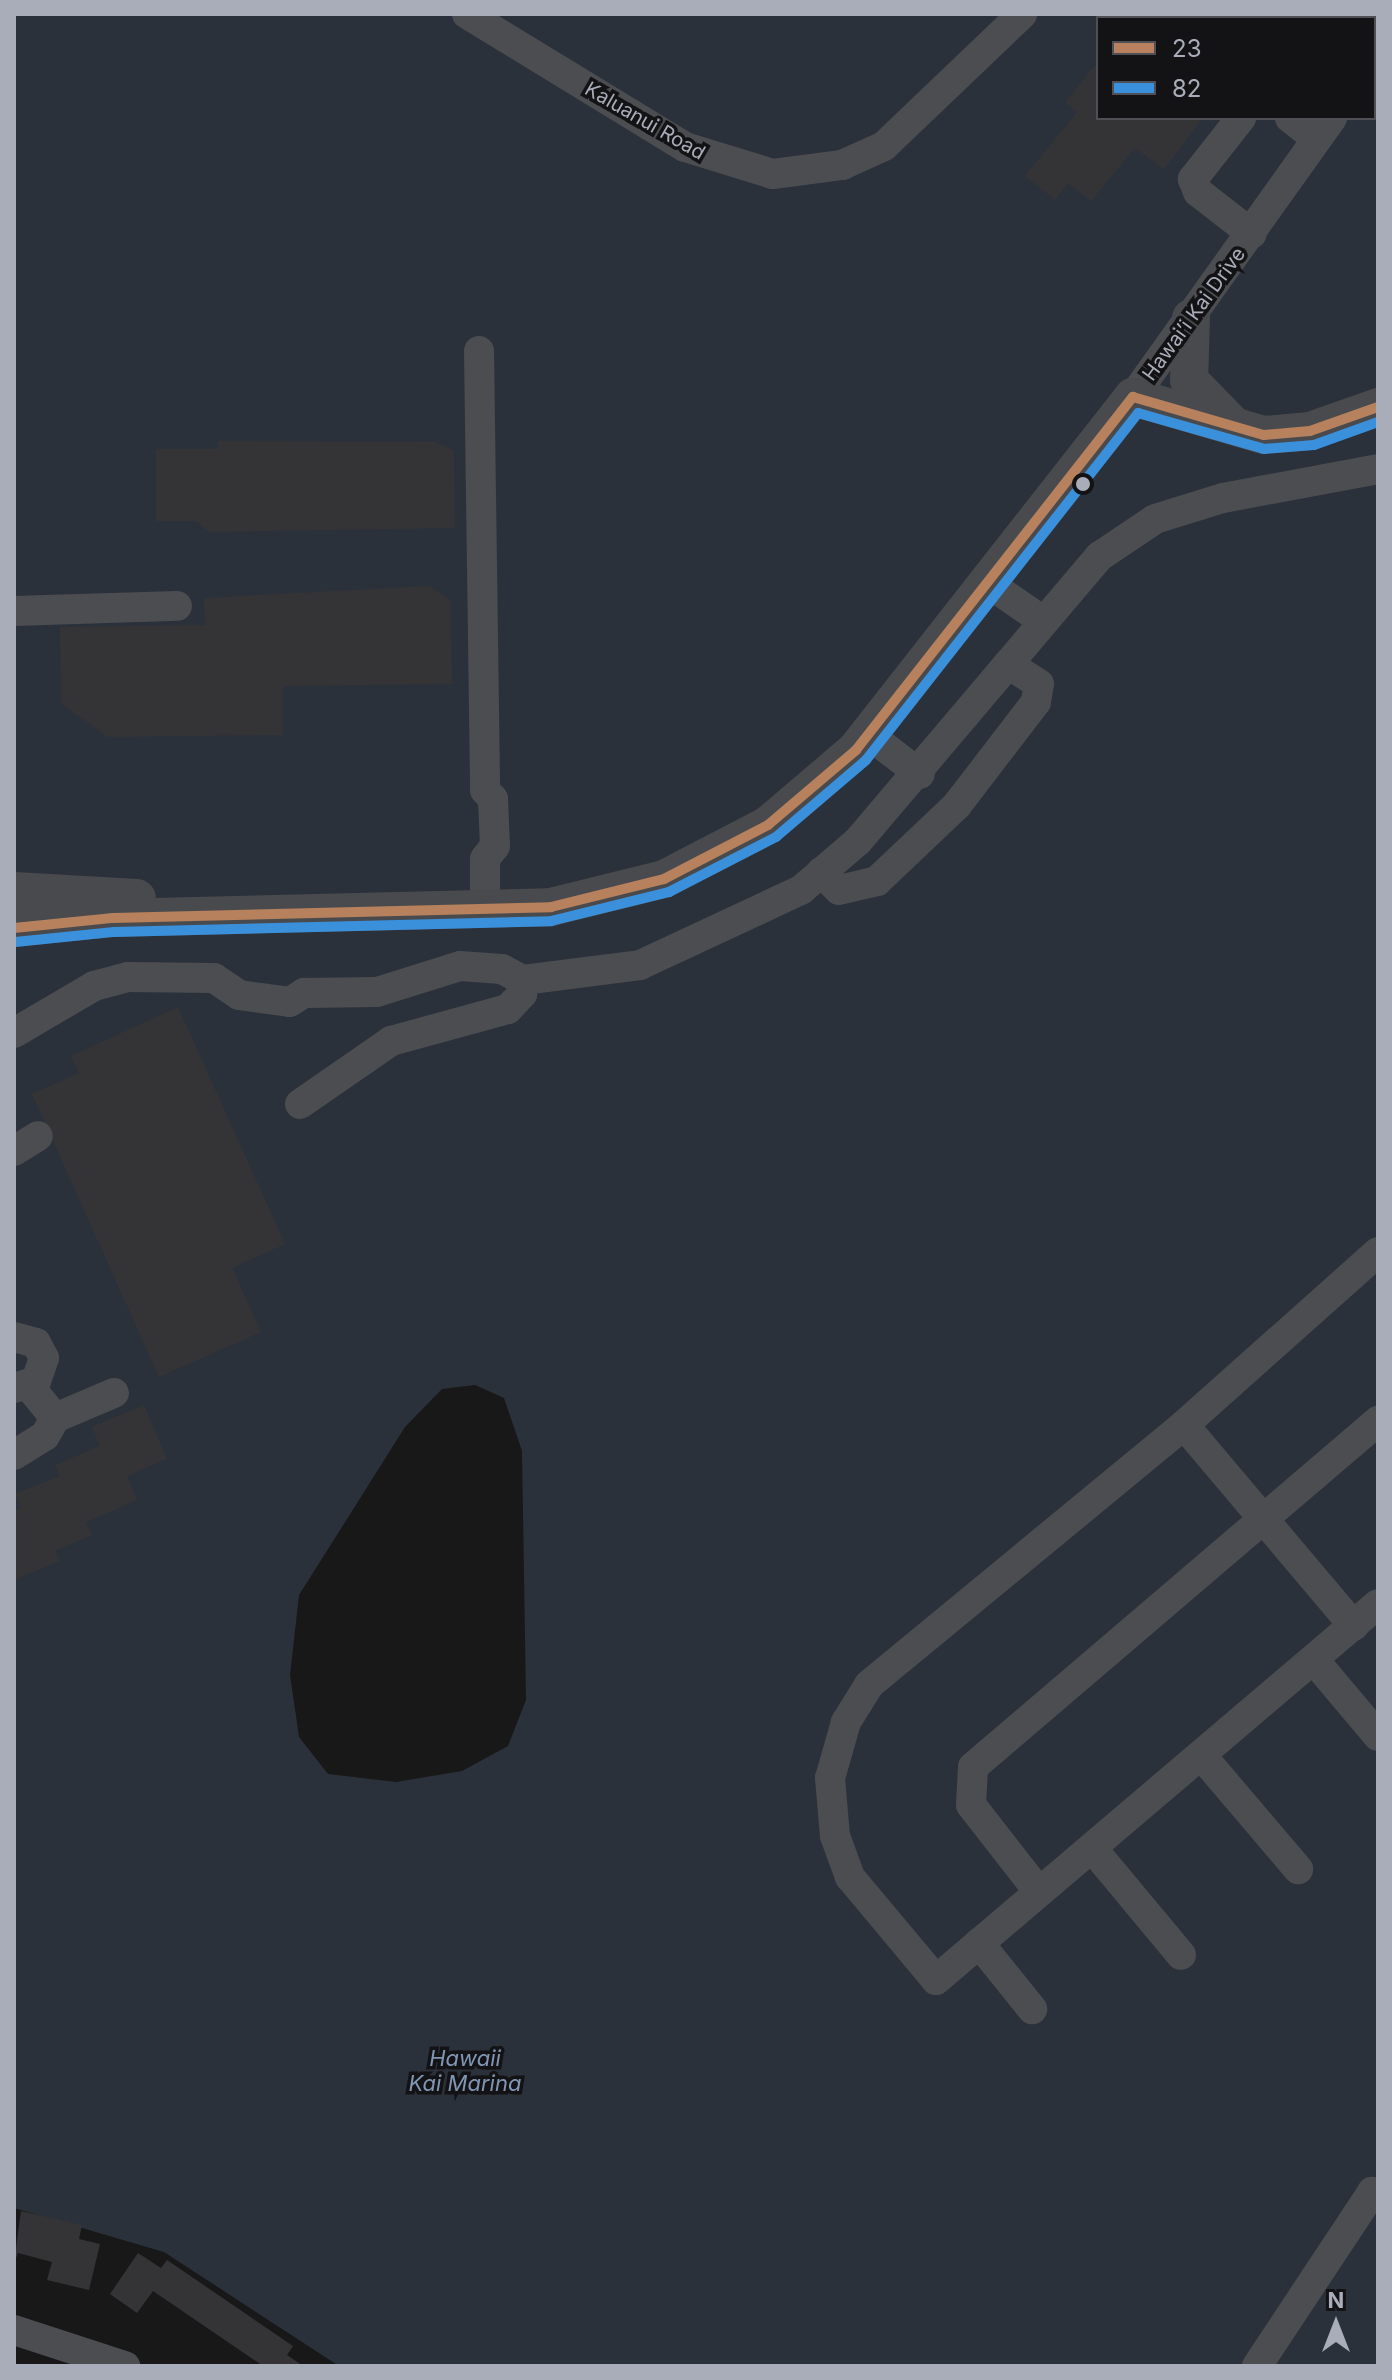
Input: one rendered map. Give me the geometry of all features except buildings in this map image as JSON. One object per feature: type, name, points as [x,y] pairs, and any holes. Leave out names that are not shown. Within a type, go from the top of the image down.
[{"type":"main road","points":[[1191,318],[1189,380],[1242,431]]},
{"type":"main road","points":[[1133,397],[1242,431],[1310,431],[1378,407]]},
{"type":"main road","name":"Hawai’i Kai Drive","points":[[14,928],[230,916],[485,911],[589,900],[700,864],[799,802],[869,735],[1133,397]]},
{"type":"main road","points":[[14,891],[115,893],[230,916]]},
{"type":"street","name":"Kaluanui Road","points":[[467,14],[705,158],[796,174],[842,165],[903,133],[1022,14]]},
{"type":"street","points":[[1239,120],[1193,179],[1198,192],[1252,234]]},
{"type":"street","points":[[1297,120],[1324,128]]},
{"type":"street","name":"Hawai’i Kai Drive","points":[[1133,397],[1252,234],[1324,128]]},
{"type":"street","points":[[479,351],[485,790],[474,801],[475,846],[485,859],[485,911]]},
{"type":"street","points":[[14,1050],[26,1028],[94,986],[128,977],[230,983],[239,995],[290,1002],[304,993],[392,989],[460,966],[502,969],[523,980],[640,965],[801,890],[920,774],[1043,621],[1100,556],[1155,519],[1378,469]]},
{"type":"street","points":[[988,583],[1043,621]]},
{"type":"street","points":[[14,611],[177,606]]},
{"type":"street","points":[[821,872],[839,890],[877,881],[957,805],[1036,702],[1039,684],[1008,664]]},
{"type":"street","points":[[869,735],[920,774]]},
{"type":"street","points":[[300,1104],[411,1034],[508,1009],[522,994],[523,980]]},
{"type":"street","points":[[392,989],[411,1034]]},
{"type":"street","points":[[1378,1252],[1184,1425],[889,1664],[840,1736],[830,1778],[832,1822],[858,1890],[936,1980],[1378,1604]]},
{"type":"street","points":[[14,1337],[36,1343],[44,1358],[22,1387],[55,1418]]},
{"type":"street","points":[[14,1455],[45,1436],[55,1418],[114,1393]]},
{"type":"street","points":[[1039,1892],[971,1805],[973,1767],[1266,1522],[1378,1421]]},
{"type":"street","points":[[1184,1425],[1354,1626]]},
{"type":"street","points":[[1314,1660],[1378,1736]]},
{"type":"street","points":[[1201,1755],[1298,1869]]},
{"type":"street","points":[[1092,1848],[1181,1955]]},
{"type":"street","points":[[979,1943],[1032,2009]]},
{"type":"street","points":[[1257,2366],[1372,2192],[1378,2196]]},
{"type":"street","points":[[14,2330],[125,2366]]},
{"type":"water","name":"Hawaii Kai Marina","points":[[14,14],[1378,14],[1378,2366],[339,2366],[164,2252],[14,2208]],"holes":[[[475,1385],[504,1398],[522,1451],[526,1700],[508,1746],[462,1771],[396,1782],[328,1774],[299,1737],[290,1675],[299,1595],[405,1427],[442,1389]]]},
{"type":"transit line","name":"23","points":[[14,928],[113,918],[551,907],[664,879],[768,825],[856,750],[1133,397],[1264,435],[1310,431],[1378,407]]},
{"type":"transit line","name":"82","points":[[15,942],[114,932],[551,921],[669,892],[776,837],[866,760],[1138,413],[1264,449],[1314,445],[1378,422]]}]
